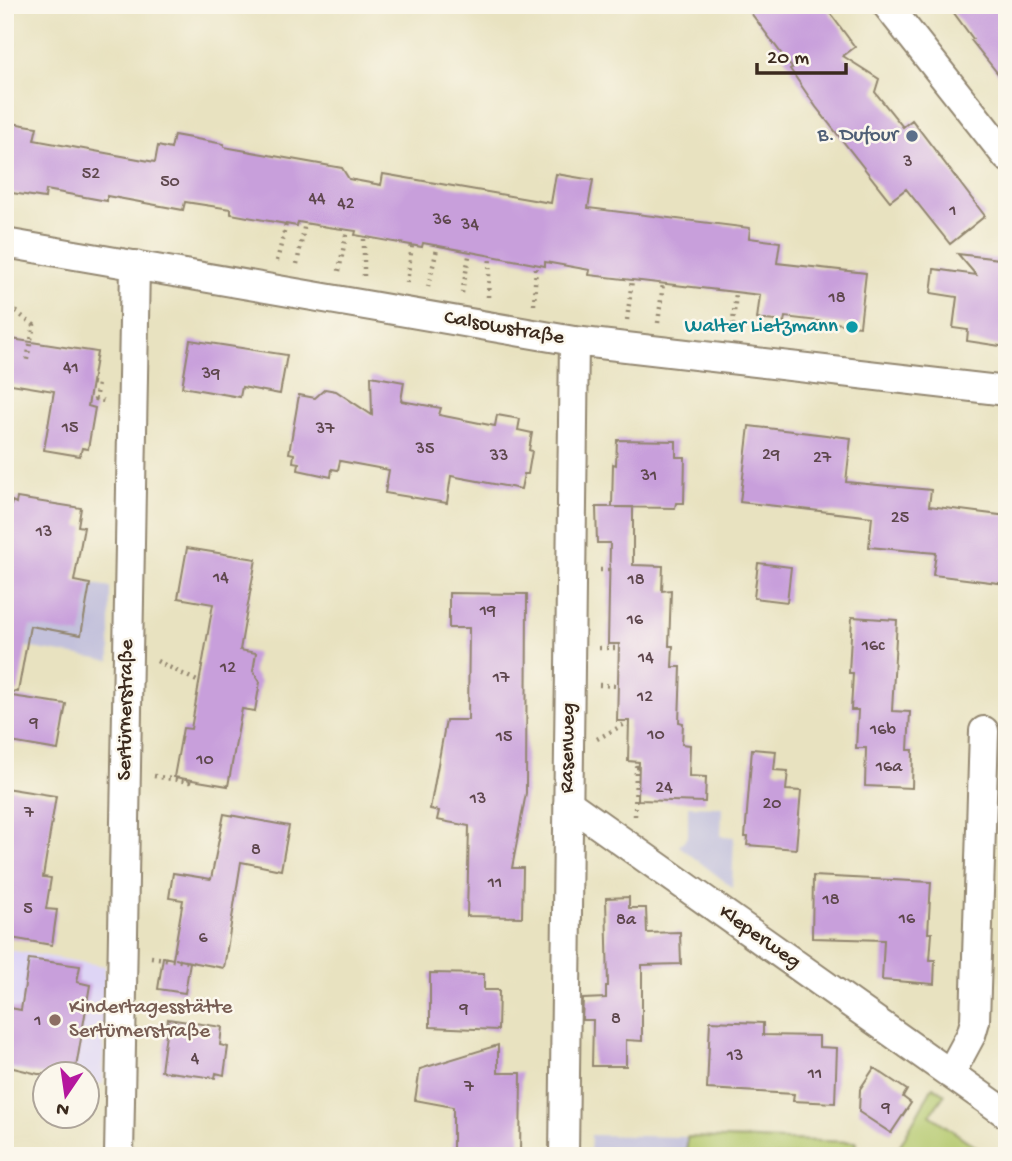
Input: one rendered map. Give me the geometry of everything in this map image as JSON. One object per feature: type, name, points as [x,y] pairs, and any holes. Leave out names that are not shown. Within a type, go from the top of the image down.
[{"type":"street","points":[[887,5],[1007,157]]},
{"type":"street","name":"Calsowstraße","points":[[10,243],[574,341],[1007,391]]},
{"type":"street","name":"Sertürnerstraße","points":[[119,1156],[135,265]]},
{"type":"street","name":"Rasenweg","points":[[564,1156],[578,809],[574,341]]},
{"type":"street","points":[[950,1074],[971,1035],[975,1021],[984,730]]},
{"type":"street","name":"Kleperweg","points":[[578,809],[1007,1114]]},
{"type":"path","points":[[280,290],[305,223]]},
{"type":"path","points":[[280,290],[286,224]]},
{"type":"path","points":[[333,299],[347,230]]},
{"type":"path","points":[[363,304],[364,236]]},
{"type":"path","points":[[10,243],[6,295],[13,308],[34,325],[26,364]]},
{"type":"path","points":[[412,245],[412,313]]},
{"type":"path","points":[[412,313],[438,245]]},
{"type":"path","points":[[456,321],[470,251]]},
{"type":"path","points":[[486,326],[490,256]]},
{"type":"path","points":[[532,334],[536,264]]},
{"type":"path","points":[[624,348],[632,280]]},
{"type":"path","points":[[655,352],[663,284]]},
{"type":"path","points":[[728,360],[736,293]]},
{"type":"path","points":[[8,338],[13,308]]},
{"type":"path","points":[[128,658],[158,661],[199,682]]},
{"type":"path","points":[[578,809],[621,811],[634,821],[636,767],[639,767]]},
{"type":"path","points":[[126,771],[189,782],[190,779]]},
{"type":"path","points":[[123,953],[187,962]]},
{"type":"shaded area","points":[[65,579],[110,587],[110,661],[26,647],[31,619]]},
{"type":"shaded area","points":[[688,806],[722,807],[721,836],[734,837],[732,887],[679,846],[688,836]]},
{"type":"shaded area","name":"Kindertagesstätte Sertürnerstraße","points":[[9,950],[105,966],[103,1084],[102,1060],[32,1060],[32,1073],[5,1068],[5,972]]},
{"type":"shaded area","points":[[591,1135],[687,1137],[687,1156],[590,1156]]},
{"type":"green space","points":[[933,1086],[945,1094],[930,1115],[989,1156],[894,1156]]},
{"type":"green space","points":[[687,1137],[856,1142],[855,1155],[861,1156],[687,1156]]},
{"type":"building","points":[[745,5],[824,5],[855,47],[843,56],[879,79],[875,92],[903,127],[912,120],[985,216],[950,244],[906,189],[890,201],[816,107],[790,69],[792,68]]},
{"type":"building","points":[[948,5],[1007,5],[1007,85],[971,40],[973,39]]},
{"type":"building","points":[[5,122],[37,127],[34,140],[155,162],[158,146],[171,149],[174,135],[224,144],[224,147],[342,168],[349,179],[381,185],[383,174],[551,203],[556,174],[593,180],[588,208],[750,228],[749,238],[780,242],[777,263],[866,273],[860,326],[785,317],[784,322],[757,319],[760,295],[589,275],[590,270],[545,262],[545,266],[423,243],[422,247],[355,235],[356,231],[298,222],[297,226],[231,214],[231,209],[185,202],[183,210],[107,196],[107,201],[46,190],[45,198],[5,192]]},
{"type":"building","points":[[958,254],[1007,260],[1007,347],[967,341],[968,330],[953,328],[957,297],[931,293],[934,269],[976,275]]},
{"type":"building","points":[[5,338],[97,352],[88,406],[95,408],[88,449],[82,448],[80,456],[44,450],[54,391],[5,383]]},
{"type":"building","points":[[190,340],[287,355],[280,394],[242,387],[240,397],[182,387]]},
{"type":"building","points":[[371,376],[404,382],[401,401],[441,408],[439,415],[495,426],[497,415],[520,419],[518,430],[532,433],[528,474],[524,474],[521,489],[451,476],[447,503],[385,493],[389,470],[340,461],[338,470],[332,469],[331,477],[298,470],[299,463],[293,462],[294,454],[289,453],[299,395],[315,398],[325,389],[336,391],[372,415]]},
{"type":"building","points":[[749,426],[851,438],[846,482],[931,490],[929,506],[1007,516],[1007,584],[933,575],[936,553],[869,547],[872,517],[740,502]]},
{"type":"building","points":[[617,440],[676,441],[676,457],[685,457],[684,503],[676,503],[675,508],[612,507],[613,464],[616,465]]},
{"type":"building","points":[[17,498],[81,508],[78,526],[84,527],[74,581],[90,584],[81,635],[30,626],[18,692],[5,691],[5,514],[9,515],[12,501],[16,503]]},
{"type":"building","points":[[596,507],[633,507],[633,565],[663,566],[662,591],[671,590],[669,646],[673,646],[672,667],[681,667],[679,722],[683,723],[682,744],[690,745],[689,776],[706,777],[705,802],[638,800],[639,762],[628,761],[629,721],[617,721],[619,644],[608,644],[610,543],[597,543]]},
{"type":"building","points":[[187,548],[256,559],[240,650],[256,653],[253,671],[260,682],[255,711],[242,709],[228,786],[174,777],[183,728],[191,729],[213,604],[178,598]]},
{"type":"building","points":[[758,563],[791,567],[787,602],[754,598]]},
{"type":"building","points":[[449,593],[527,594],[526,793],[512,868],[523,868],[522,917],[467,916],[469,826],[437,820],[439,811],[430,809],[446,720],[468,720],[469,628],[449,628]]},
{"type":"building","points":[[852,617],[897,620],[892,711],[910,712],[908,750],[913,750],[912,788],[865,786],[866,748],[856,748],[858,710],[851,710],[853,673],[849,673]]},
{"type":"building","points":[[5,695],[66,704],[58,750],[5,741]]},
{"type":"building","points":[[752,749],[776,751],[774,770],[788,771],[786,790],[801,791],[796,849],[747,845],[748,837],[745,837]]},
{"type":"building","points":[[5,788],[56,796],[43,877],[51,878],[46,909],[57,910],[52,945],[5,937]]},
{"type":"building","points":[[224,814],[289,826],[281,870],[241,862],[224,968],[175,959],[190,962],[185,993],[158,989],[163,957],[173,959],[183,900],[169,898],[173,873],[211,879]]},
{"type":"building","points":[[813,876],[931,882],[928,933],[932,933],[930,960],[935,960],[934,984],[882,980],[884,940],[812,938]]},
{"type":"building","points":[[629,897],[629,908],[646,908],[647,933],[680,932],[681,964],[642,965],[642,1041],[626,1040],[626,1066],[592,1066],[593,1020],[582,1020],[583,999],[606,998],[606,898]]},
{"type":"building","points":[[29,959],[80,966],[77,982],[90,985],[77,1060],[32,1060],[32,1073],[5,1066],[5,1007],[21,1010]]},
{"type":"building","points":[[430,973],[484,974],[484,990],[499,990],[498,1030],[430,1027]]},
{"type":"building","points":[[168,1019],[222,1027],[220,1045],[228,1047],[224,1075],[216,1073],[215,1078],[161,1071]]},
{"type":"building","points":[[710,1021],[763,1023],[763,1035],[819,1036],[819,1047],[837,1048],[835,1103],[793,1101],[794,1094],[707,1089]]},
{"type":"building","points":[[498,1045],[498,1073],[521,1073],[520,1156],[453,1156],[453,1107],[415,1100],[420,1069]]},
{"type":"building","points":[[874,1068],[907,1090],[903,1097],[911,1103],[891,1133],[859,1112],[860,1089]]},
{"type":"place","name":"B. Dufour","points":[[912,136]]},
{"type":"place","name":"Walter Lietzmann","points":[[852,327]]},
{"type":"place","name":"Kindertagesstätte Sertürnerstraße","points":[[55,1020]]}]
